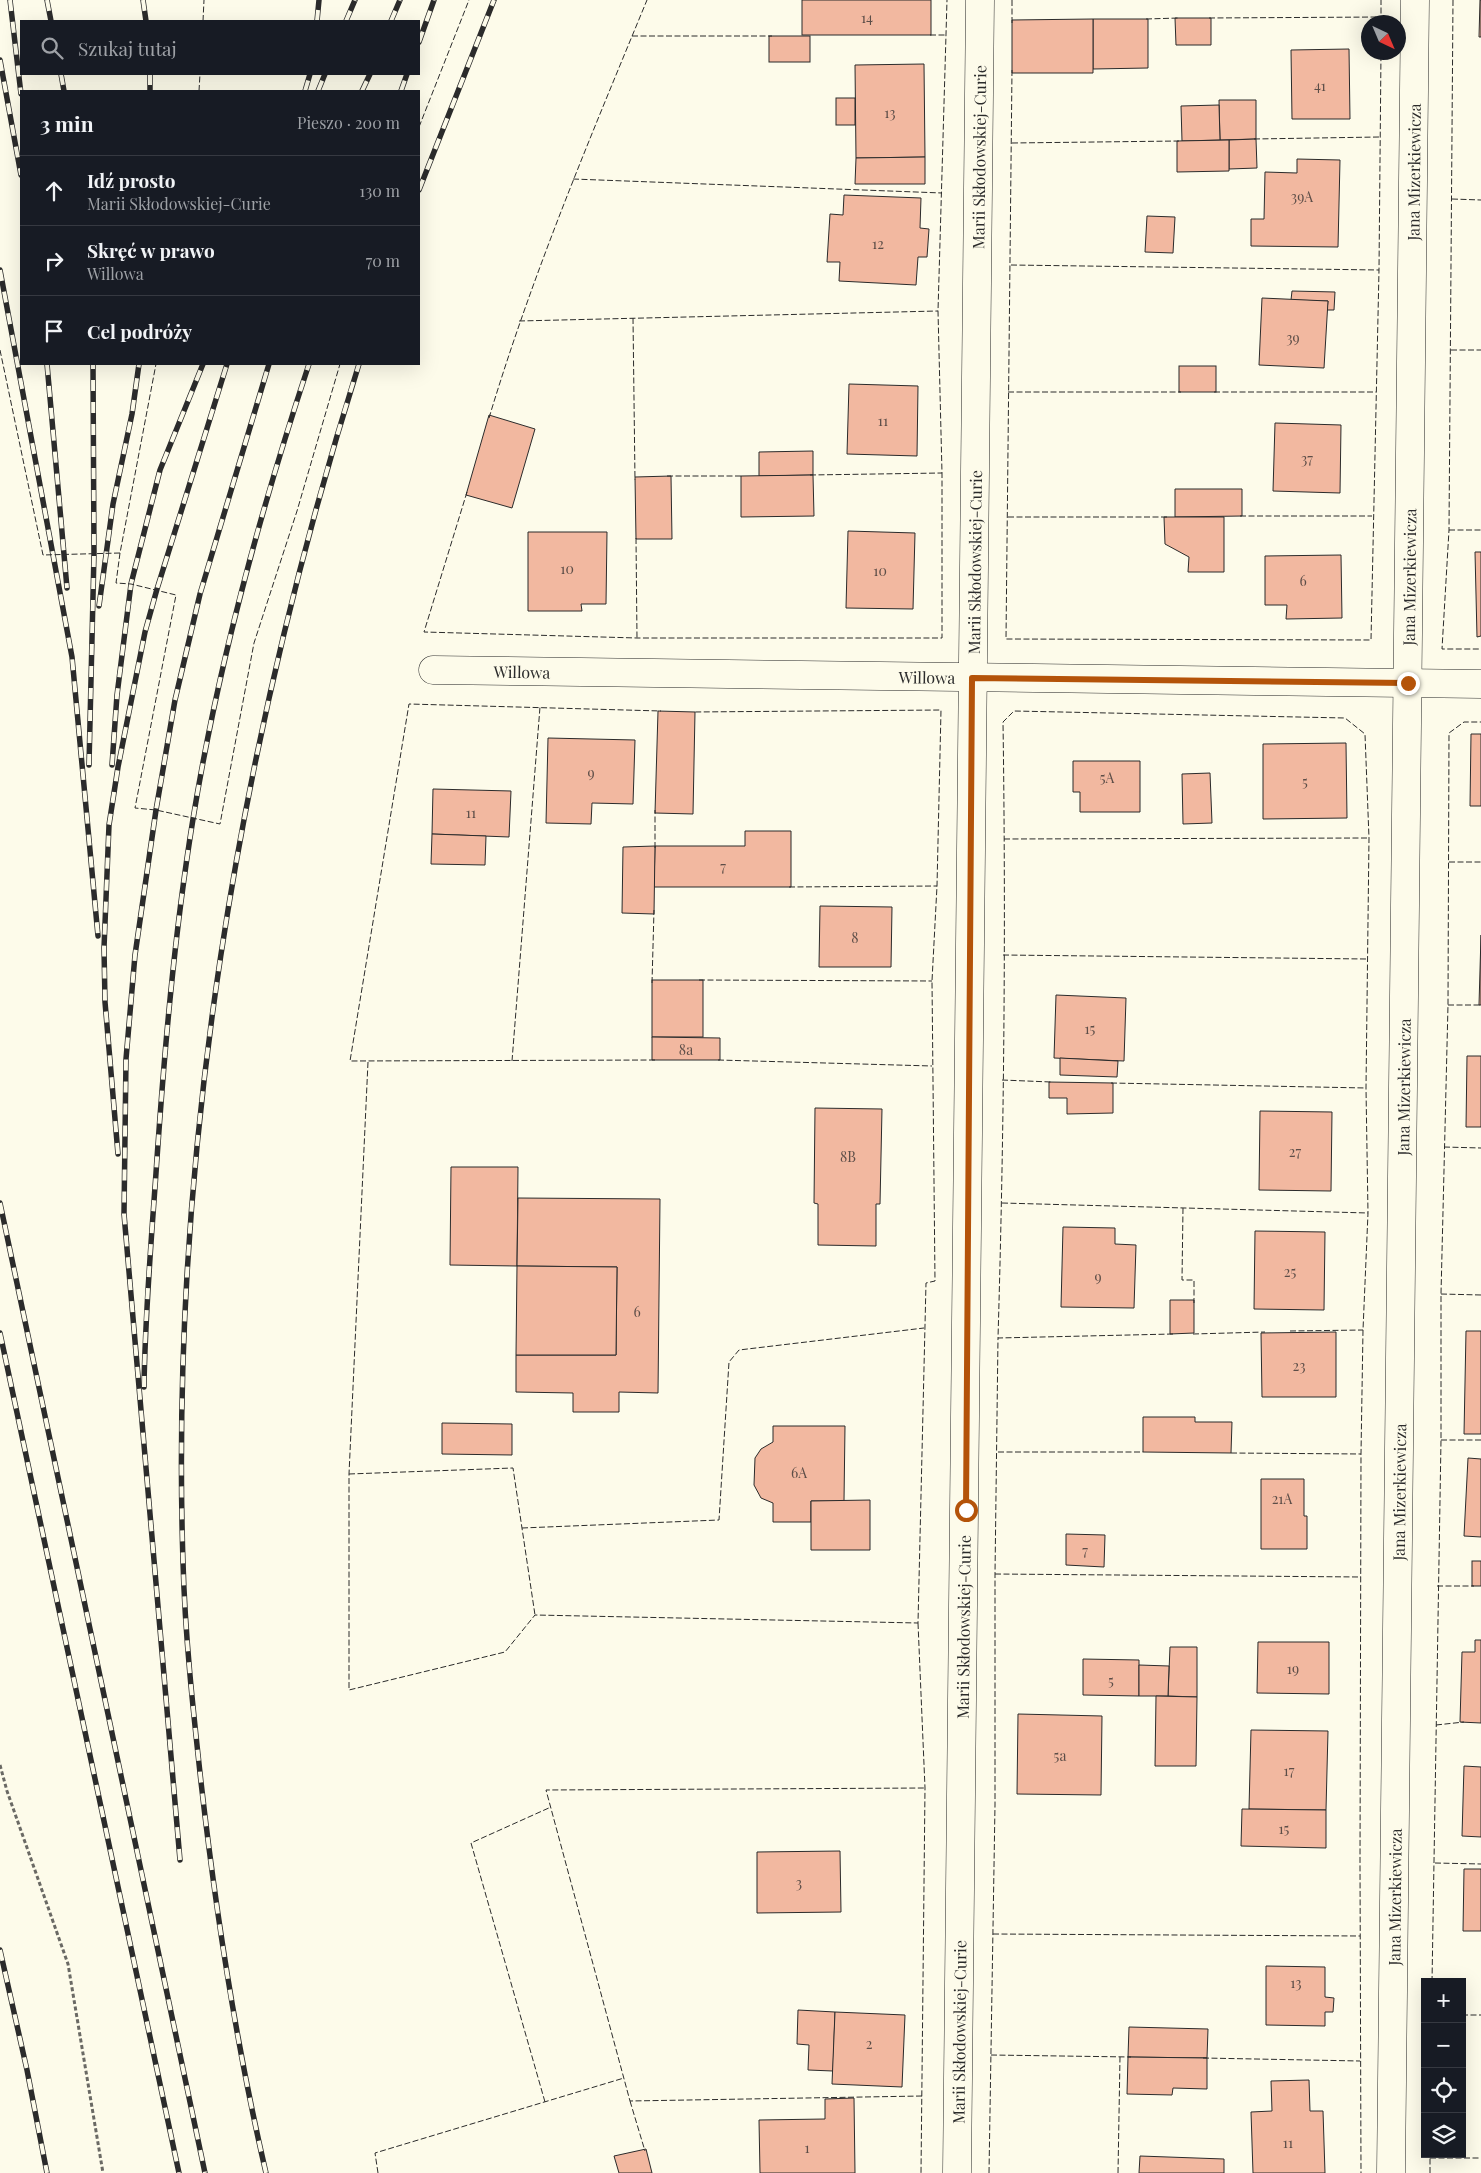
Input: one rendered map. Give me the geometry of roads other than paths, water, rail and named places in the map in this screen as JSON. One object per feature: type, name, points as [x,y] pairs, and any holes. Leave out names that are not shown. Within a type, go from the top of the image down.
[{"type":"street","name":"Marii Skłodowskiej-Curie","points":[[957,2173],[966,1500],[972,678],[980,0]]},
{"type":"street","name":"Jana Mizerkiewicza","points":[[1390,2173],[1415,0]]},
{"type":"street","name":"Willowa","points":[[433,670],[1481,684]]},
{"type":"railway","points":[[10,0],[21,90]]},
{"type":"railway","points":[[47,0],[51,20]]},
{"type":"railway","points":[[143,0],[146,20]]},
{"type":"railway","points":[[317,20],[319,0]]},
{"type":"railway","points":[[346,20],[355,0]]},
{"type":"railway","points":[[391,20],[400,0]]},
{"type":"railway","points":[[420,39],[434,0]]},
{"type":"railway","points":[[420,187],[494,0]]},
{"type":"railway","points":[[0,60],[20,170]]},
{"type":"railway","points":[[61,75],[64,90]]},
{"type":"railway","points":[[150,75],[150,90]]},
{"type":"railway","points":[[305,90],[310,75]]},
{"type":"railway","points":[[318,90],[325,75]]},
{"type":"railway","points":[[362,90],[370,75]]},
{"type":"railway","points":[[401,90],[407,75]]},
{"type":"railway","points":[[0,270],[72,657],[98,936]]},
{"type":"railway","points":[[47,365],[67,588]]},
{"type":"railway","points":[[89,765],[94,554],[93,365]]},
{"type":"railway","points":[[99,606],[113,504],[132,414],[139,365]]},
{"type":"railway","points":[[112,765],[117,695],[131,584],[160,470],[203,365]]},
{"type":"railway","points":[[118,1154],[105,1002],[104,948],[109,825],[118,767],[145,632],[227,365]]},
{"type":"railway","points":[[180,1860],[124,1214],[126,1059],[135,955],[156,810],[175,700],[200,594],[269,365]]},
{"type":"railway","points":[[144,1387],[148,1280],[166,1040],[180,907],[193,819],[215,704],[242,589],[257,532],[309,365]]},
{"type":"railway","points":[[266,2173],[245,2076],[220,1930],[201,1782],[190,1672],[183,1562],[182,1411],[188,1259],[201,1107],[221,956],[247,806],[279,657],[316,509],[359,365]]},
{"type":"railway","points":[[0,1203],[205,2173]]},
{"type":"railway","points":[[0,1333],[179,2173]]},
{"type":"railway","points":[[0,1950],[27,2070],[47,2173]]}]
